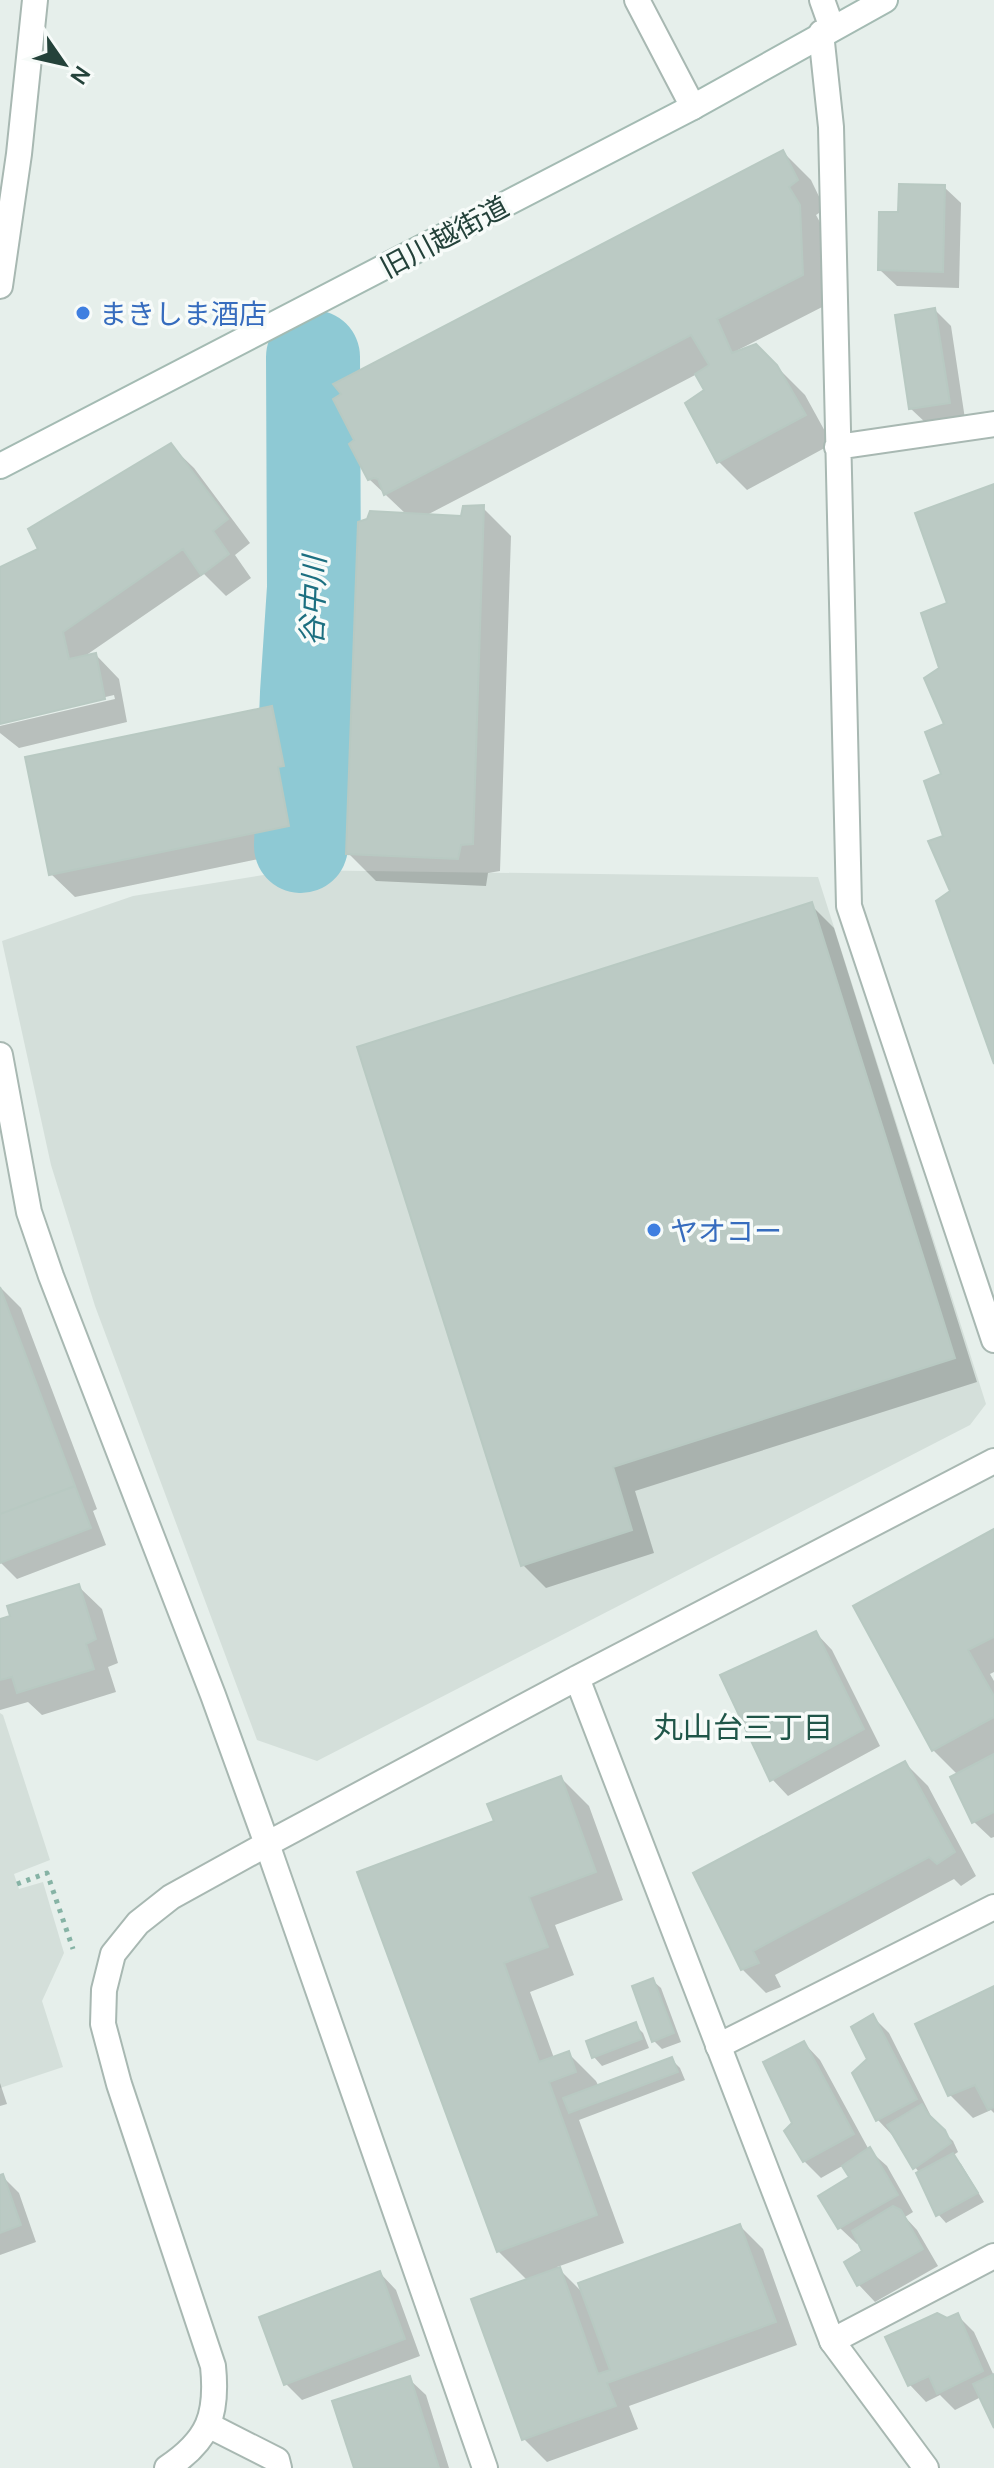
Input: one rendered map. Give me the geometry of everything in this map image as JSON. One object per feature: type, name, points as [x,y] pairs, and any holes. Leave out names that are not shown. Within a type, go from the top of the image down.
[{"type":"street","points":[[0,286],[19,154],[35,0]]},
{"type":"street","points":[[637,0],[693,107]]},
{"type":"street","points":[[822,0],[831,127],[849,906],[994,1340]]},
{"type":"street","name":"旧川越街道","points":[[0,466],[693,107],[885,0]]},
{"type":"street","points":[[837,447],[994,424]]},
{"type":"street","points":[[0,1055],[29,1212],[213,1695],[485,2468]]},
{"type":"street","points":[[167,2468],[191,2450],[210,2426],[216,2396],[213,2366],[119,2084],[103,2024],[104,1990],[113,1954],[138,1923],[171,1897],[267,1844],[994,1461]]},
{"type":"street","points":[[577,1678],[832,2341],[926,2468]]},
{"type":"street","points":[[718,2046],[994,1907]]},
{"type":"street","points":[[832,2341],[994,2256]]},
{"type":"street","points":[[210,2426],[277,2460],[279,2468]]},
{"type":"path","points":[[17,1884],[47,1873],[74,1949]]},
{"type":"shaded area","points":[[295,870],[818,877],[986,1404],[970,1425],[317,1761],[257,1740],[95,1306],[51,1165],[2,941],[133,896]]},
{"type":"shaded area","points":[[0,1713],[50,1860],[14,1874],[19,1889],[43,1882],[64,1953],[42,2001],[63,2067],[0,2088]]},
{"type":"building","points":[[783,150],[798,180],[789,187],[800,205],[803,275],[717,319],[732,353],[756,344],[777,365],[806,415],[717,463],[685,403],[704,390],[695,374],[709,365],[691,335],[384,495],[378,479],[368,480],[349,444],[354,440],[333,399],[341,394],[333,384]]},
{"type":"building","points":[[899,184],[945,185],[943,272],[878,270],[879,212],[898,212]]},
{"type":"building","points":[[935,308],[950,403],[909,409],[895,315]]},
{"type":"building","points":[[171,443],[228,519],[213,531],[229,554],[201,575],[183,549],[63,632],[69,659],[96,653],[105,699],[0,724],[0,567],[38,549],[28,529]]},
{"type":"building","points":[[994,484],[994,1064],[936,901],[950,891],[928,841],[943,836],[924,781],[941,774],[925,732],[944,724],[924,678],[939,668],[921,613],[947,603],[915,513]]},
{"type":"building","points":[[484,505],[473,844],[461,845],[458,859],[346,854],[358,522],[367,519],[370,511],[461,516],[463,506]]},
{"type":"building","points":[[272,706],[284,766],[278,767],[289,826],[49,875],[25,757]]},
{"type":"building","points":[[812,902],[955,1358],[613,1467],[632,1530],[521,1566],[357,1047]]},
{"type":"building","points":[[0,1287],[75,1486],[0,1514]]},
{"type":"building","points":[[75,1486],[91,1528],[0,1563],[0,1514]]},
{"type":"building","points":[[994,1529],[994,1637],[968,1650],[994,1696],[994,1717],[932,1751],[853,1606]]},
{"type":"building","points":[[79,1584],[96,1639],[86,1644],[94,1669],[17,1693],[12,1677],[0,1680],[0,1619],[10,1616],[7,1606]]},
{"type":"building","points":[[816,1631],[864,1729],[770,1781],[720,1675]]},
{"type":"building","points":[[994,1754],[994,1812],[972,1823],[950,1777]]},
{"type":"building","points":[[905,1761],[955,1852],[937,1864],[929,1857],[753,1951],[759,1963],[741,1970],[693,1873]]},
{"type":"building","points":[[561,1776],[596,1872],[529,1897],[548,1947],[504,1963],[539,2062],[569,2051],[576,2072],[549,2082],[597,2215],[497,2252],[357,1872],[494,1821],[487,1804]]},
{"type":"building","points":[[653,1978],[674,2033],[652,2042],[632,1986]]},
{"type":"building","points":[[994,1986],[994,2107],[988,2110],[975,2085],[948,2096],[915,2024]]},
{"type":"building","points":[[873,2014],[917,2099],[876,2121],[852,2073],[867,2059],[851,2027]]},
{"type":"building","points":[[636,2022],[642,2039],[592,2058],[586,2041]]},
{"type":"building","points":[[804,2041],[854,2134],[803,2162],[784,2131],[792,2123],[763,2062]]},
{"type":"building","points":[[672,2057],[678,2072],[569,2113],[563,2098]]},
{"type":"building","points":[[922,2104],[945,2130],[951,2143],[913,2169],[887,2125]]},
{"type":"building","points":[[870,2147],[898,2195],[838,2229],[818,2196],[849,2177],[842,2166]]},
{"type":"building","points":[[953,2153],[978,2193],[936,2216],[916,2173]]},
{"type":"building","points":[[3,2174],[21,2225],[0,2233],[0,2175]]},
{"type":"building","points":[[893,2206],[901,2210],[923,2249],[857,2286],[844,2262],[862,2251],[852,2231]]},
{"type":"building","points":[[740,2224],[776,2322],[607,2383],[616,2406],[522,2440],[471,2299],[560,2267],[598,2374],[610,2370],[578,2283]]},
{"type":"building","points":[[380,2271],[405,2339],[284,2385],[259,2317]]},
{"type":"building","points":[[937,2313],[947,2318],[958,2313],[983,2371],[937,2394],[929,2376],[908,2386],[885,2337]]},
{"type":"building","points":[[994,2374],[994,2428],[973,2384]]},
{"type":"building","points":[[410,2376],[439,2468],[354,2468],[332,2401]]},
{"type":"waterway","name":"谷中川","points":[[301,846],[314,588],[313,357]]},
{"type":"place","name":"まきしま酒店","points":[[83,313]]},
{"type":"place","name":"ヤオコー","points":[[654,1230]]},
{"type":"district","name":"丸山台三丁目","points":[[743,1726]]}]
